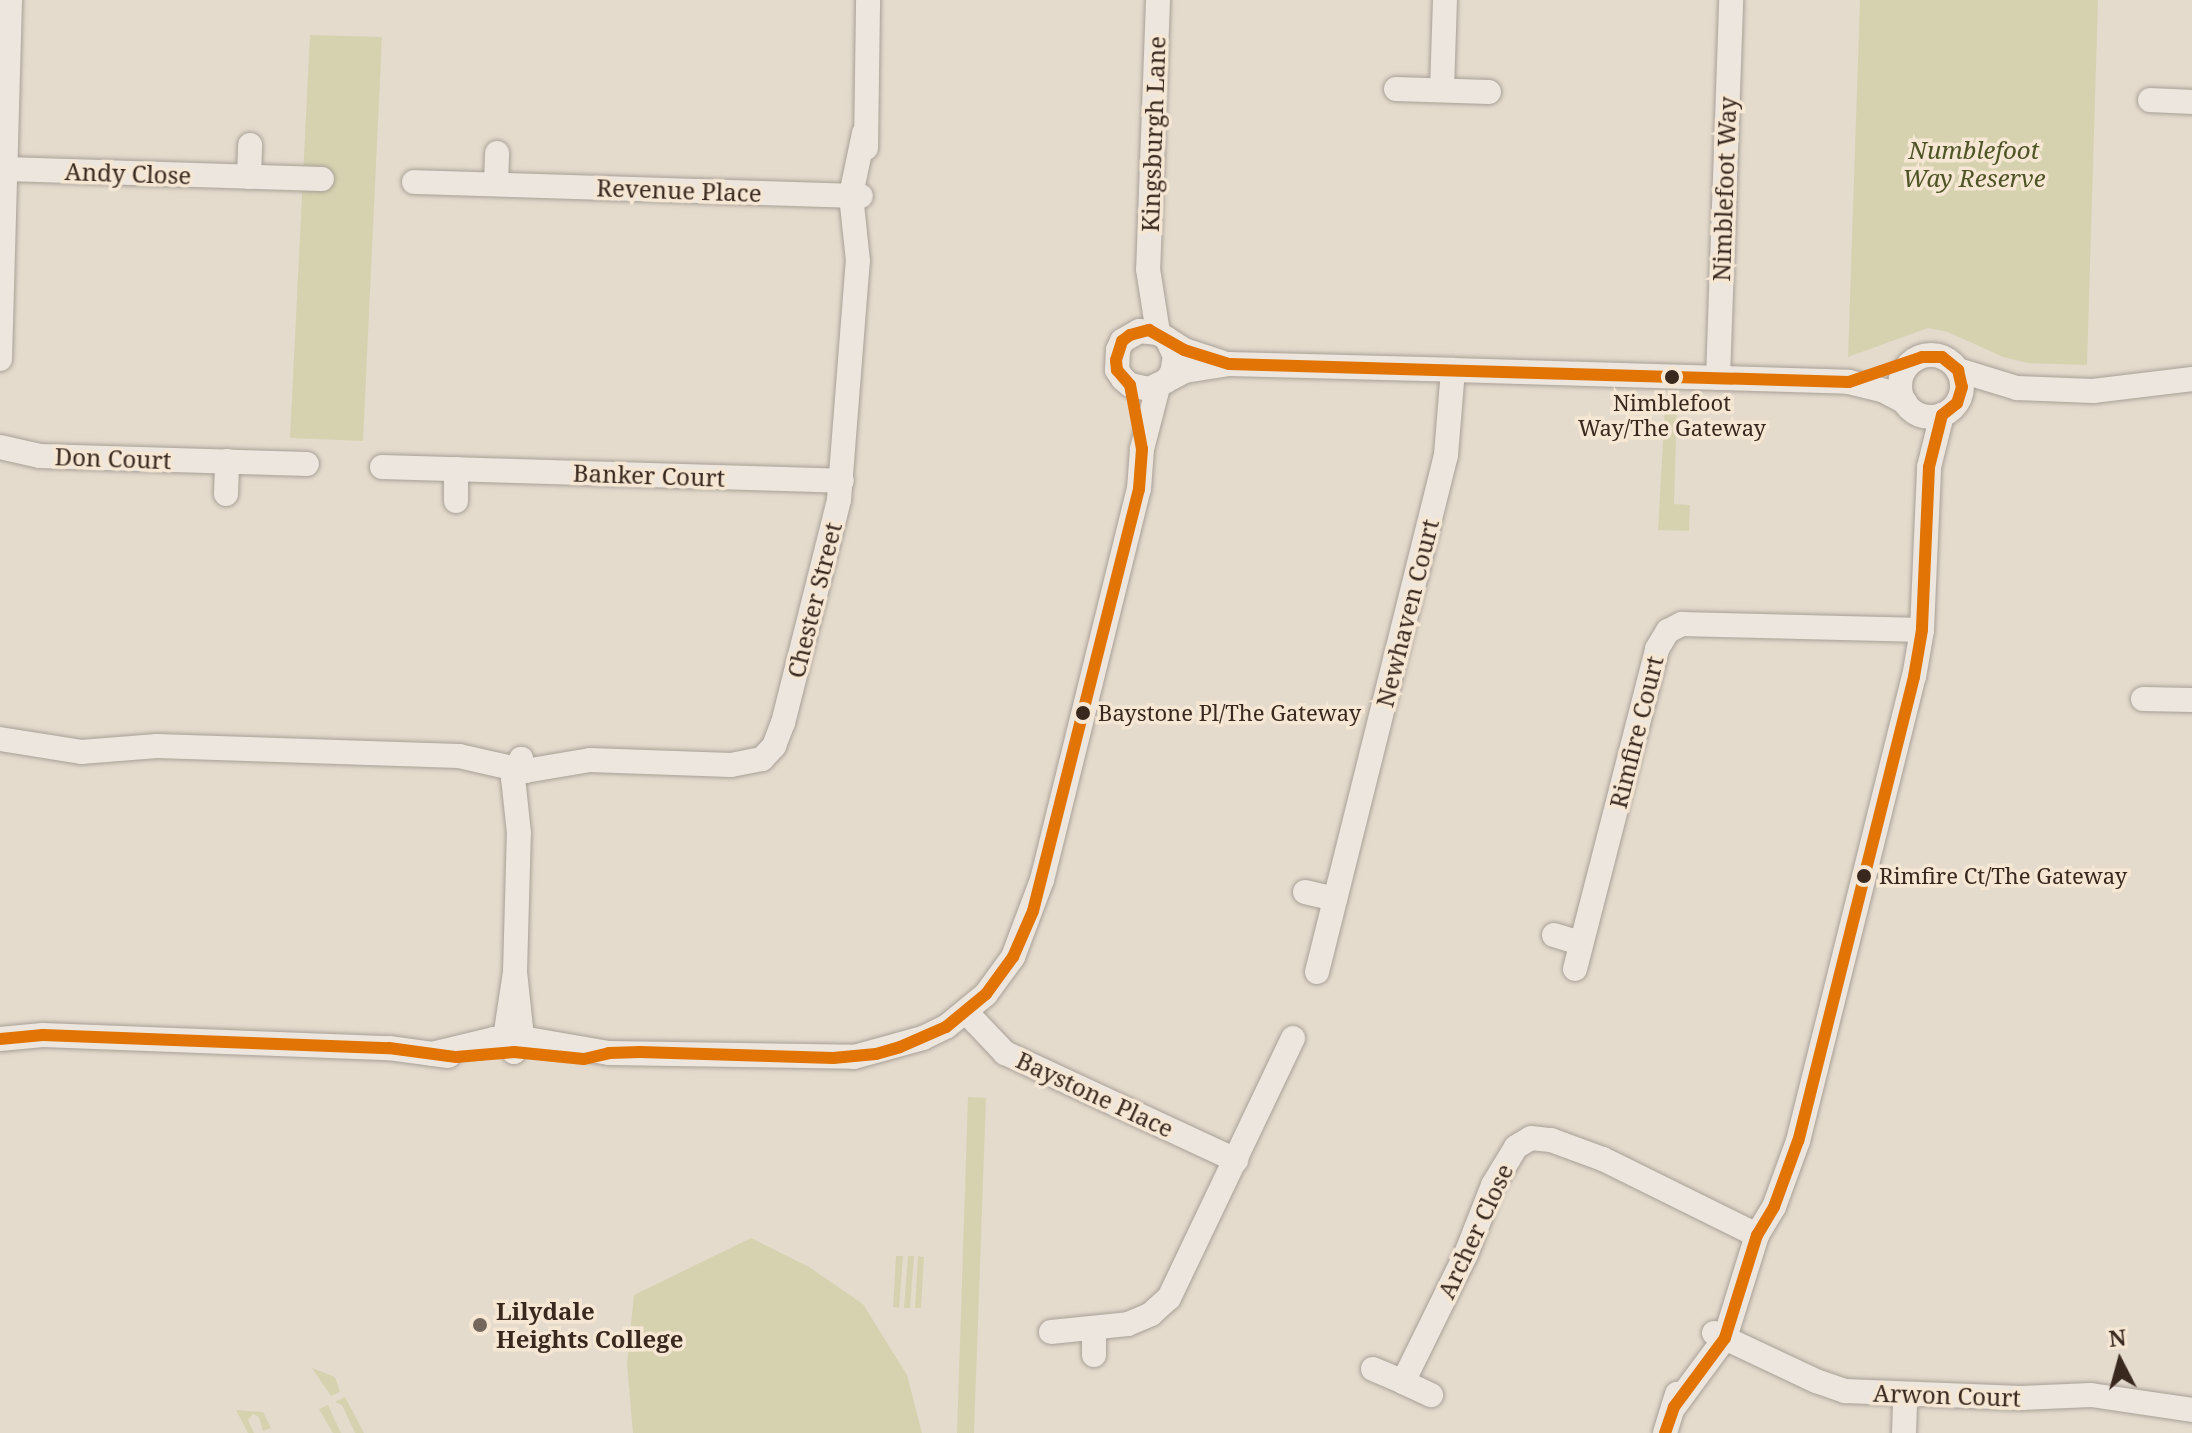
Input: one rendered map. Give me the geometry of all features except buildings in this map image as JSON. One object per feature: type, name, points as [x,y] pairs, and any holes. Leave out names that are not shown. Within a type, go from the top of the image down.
[{"type":"street","points":[[0,359],[10,0]]},
{"type":"street","name":"Chester Street","points":[[0,739],[81,752],[157,746],[459,756],[487,752],[521,767],[548,755],[590,760],[745,764],[768,754],[783,723],[842,481],[858,261],[856,196],[864,133],[868,0]]},
{"type":"street","name":"Kingsburgh Lane","points":[[1130,335],[1148,269],[1158,0]]},
{"type":"street","points":[[1442,90],[1445,0]]},
{"type":"street","name":"Nimblefoot Way","points":[[1718,378],[1731,0]]},
{"type":"street","points":[[1396,89],[1489,92]]},
{"type":"street","points":[[2150,100],[2192,102]]},
{"type":"street","points":[[249,177],[250,145]]},
{"type":"street","points":[[496,184],[497,153]]},
{"type":"street","name":"Andy Close","points":[[6,169],[322,179]]},
{"type":"street","name":"Revenue Place","points":[[414,182],[856,196]]},
{"type":"street","name":"Kingsburgh Lane","points":[[1148,269],[1162,336]]},
{"type":"street","points":[[1142,449],[1130,385],[1117,370],[1116,360],[1122,341],[1130,335],[1149,330],[1184,350],[1229,364]]},
{"type":"street","points":[[0,1039],[43,1035],[389,1048],[473,1057],[514,1042],[584,1059],[609,1053],[854,1057],[923,1038],[966,1012],[986,994],[1013,957],[1033,911],[1139,489],[1142,449],[1162,384],[1175,356],[1162,336]]},
{"type":"street","points":[[1849,382],[1922,357],[1942,357],[1958,370],[2017,388],[2111,390],[2192,379]]},
{"type":"street","points":[[1913,361],[1901,385],[1929,467]]},
{"type":"street","points":[[1130,385],[1149,389],[1185,371],[1229,364],[1849,382],[1884,391],[1926,416],[2017,388]]},
{"type":"street","name":"Newhaven Court","points":[[1317,972],[1446,455],[1453,370]]},
{"type":"street","points":[[1665,1433],[1674,1407],[1720,1336],[1751,1232],[1774,1207],[1798,1141],[1914,677],[1922,630],[1929,467],[1950,409],[1962,387],[1958,370]]},
{"type":"street","name":"Don Court","points":[[0,447],[40,456],[307,464]]},
{"type":"street","points":[[226,494],[227,461]]},
{"type":"street","name":"Banker Court","points":[[382,467],[842,481]]},
{"type":"street","points":[[456,469],[456,501]]},
{"type":"street","name":"Rimfire Court","points":[[1575,969],[1657,649],[1668,631],[1682,624],[1922,630]]},
{"type":"street","points":[[2143,699],[2192,700]]},
{"type":"street","points":[[514,1042],[519,833],[526,802],[521,767]]},
{"type":"street","points":[[1305,892],[1335,899]]},
{"type":"street","points":[[1554,935],[1581,943]]},
{"type":"street","name":"Baystone Place","points":[[966,1012],[1005,1053],[1236,1160]]},
{"type":"street","points":[[0,1023],[43,1035]]},
{"type":"street","points":[[1051,1332],[1140,1320],[1169,1298],[1293,1038]]},
{"type":"street","name":"Archer Close","points":[[1403,1382],[1466,1254],[1493,1185],[1509,1156],[1523,1141],[1540,1137],[1603,1159],[1751,1232]]},
{"type":"street","points":[[1094,1328],[1094,1355]]},
{"type":"street","name":"Arwon Court","points":[[1720,1336],[1830,1387],[1905,1395],[2021,1398],[2091,1395],[2192,1410]]},
{"type":"street","points":[[1373,1369],[1431,1395]]},
{"type":"street","points":[[1904,1433],[1905,1395]]},
{"type":"green space","name":"Numblefoot Way Reserve","points":[[1860,0],[2098,0],[2087,365],[2028,363],[2003,357],[1948,332],[1928,328],[1848,357]]},
{"type":"green space","points":[[310,35],[382,37],[363,441],[290,438]]},
{"type":"green space","points":[[1665,405],[1677,405],[1674,504],[1690,505],[1689,531],[1658,530]]},
{"type":"green space","points":[[968,1097],[986,1098],[974,1433],[957,1433]]},
{"type":"green space","points":[[751,1238],[809,1267],[863,1304],[907,1375],[922,1433],[633,1433],[627,1364],[634,1295]]},
{"type":"green space","points":[[896,1256],[903,1256],[899,1308],[893,1307]]},
{"type":"green space","points":[[908,1256],[914,1256],[910,1308],[904,1308]]},
{"type":"green space","points":[[918,1256],[924,1257],[921,1308],[915,1308]]},
{"type":"green space","points":[[312,1368],[335,1377],[340,1392],[331,1396]]},
{"type":"green space","points":[[345,1397],[364,1433],[355,1433],[342,1405],[335,1402]]},
{"type":"green space","points":[[328,1405],[341,1433],[333,1433],[319,1409]]},
{"type":"green space","points":[[236,1410],[263,1412],[271,1428],[263,1431],[259,1417],[253,1414],[248,1420],[254,1433],[248,1433]]},
{"type":"transit line","points":[[0,1039],[43,1035],[389,1048],[456,1057],[514,1052],[584,1059],[609,1053],[640,1052],[833,1058],[876,1054],[900,1047],[946,1027],[986,994],[1013,957],[1033,911],[1139,489],[1142,449],[1130,385],[1117,370],[1116,360],[1122,341],[1130,335],[1149,330],[1184,350],[1229,364],[1849,382],[1922,357],[1942,357],[1958,370],[1962,387],[1957,403],[1942,415],[1929,467],[1922,630],[1914,677],[1798,1141],[1774,1207],[1757,1235],[1725,1338],[1674,1407],[1665,1433]]},
{"type":"place","name":"Nimblefoot Way/The Gateway","points":[[1672,377]]},
{"type":"place","name":"Baystone Pl/The Gateway","points":[[1083,713]]},
{"type":"place","name":"Rimfire Ct/The Gateway","points":[[1864,876]]},
{"type":"place","name":"Lilydale Heights College","points":[[480,1325]]}]
